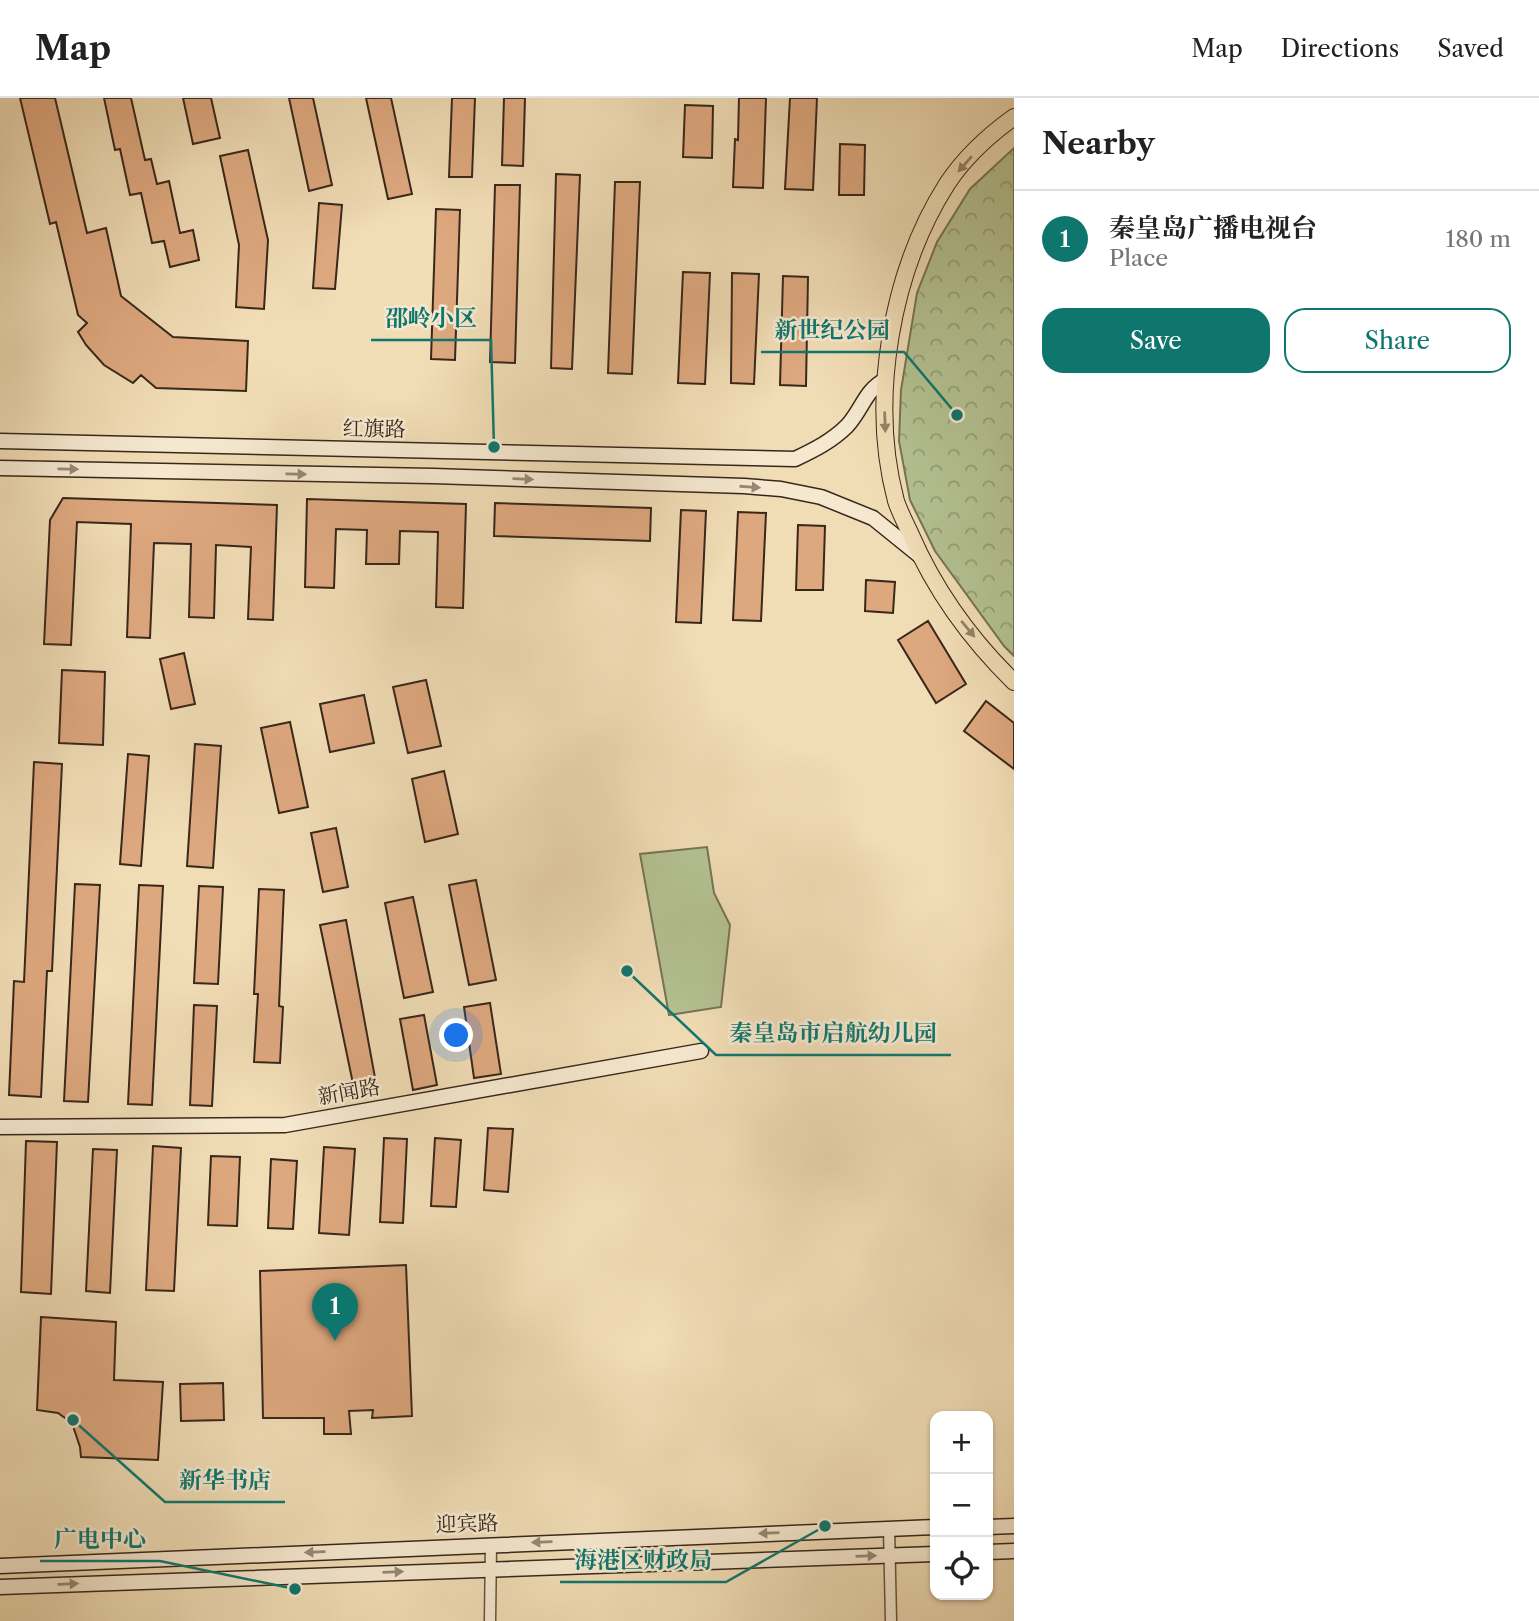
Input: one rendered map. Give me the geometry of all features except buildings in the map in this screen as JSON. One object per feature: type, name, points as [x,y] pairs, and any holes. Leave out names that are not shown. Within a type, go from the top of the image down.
[{"type":"main road","points":[[1014,117],[990,135],[948,183],[918,239],[892,319],[886,380],[887,461],[897,504],[931,578],[960,620],[1014,682]]},
{"type":"main road","name":"红旗路","points":[[0,441],[795,459],[829,442],[849,424],[874,385],[886,380]]},
{"type":"main road","points":[[0,468],[433,476],[769,488],[821,497],[873,518],[920,556]]},
{"type":"main road","name":"新闻路","points":[[0,1127],[285,1125],[701,1051]]},
{"type":"main road","points":[[993,1527],[1014,1526]]},
{"type":"main road","name":"迎宾路","points":[[0,1566],[930,1527]]},
{"type":"main road","points":[[993,1552],[1014,1551]]},
{"type":"main road","points":[[0,1587],[930,1554]]},
{"type":"street","points":[[889,1528],[891,1621]]},
{"type":"street","points":[[490,1621],[491,1544]]},
{"type":"green space","points":[[1014,148],[1014,656],[935,551],[910,500],[899,441],[901,390],[917,293],[937,242],[970,189]]},
{"type":"green space","points":[[707,847],[714,893],[730,925],[721,1007],[669,1015],[640,854]]},
{"type":"place","name":"新世纪公园","points":[[957,415]]},
{"type":"place","name":"邵岭小区","points":[[494,447]]},
{"type":"place","name":"秦皇岛市启航幼儿园","points":[[627,971]]},
{"type":"place","name":"秦皇岛广播电视台","points":[[335,1341]]},
{"type":"place","name":"新华书店","points":[[73,1420]]},
{"type":"place","name":"海港区财政局","points":[[825,1526]]},
{"type":"place","name":"广电中心","points":[[295,1589]]}]
